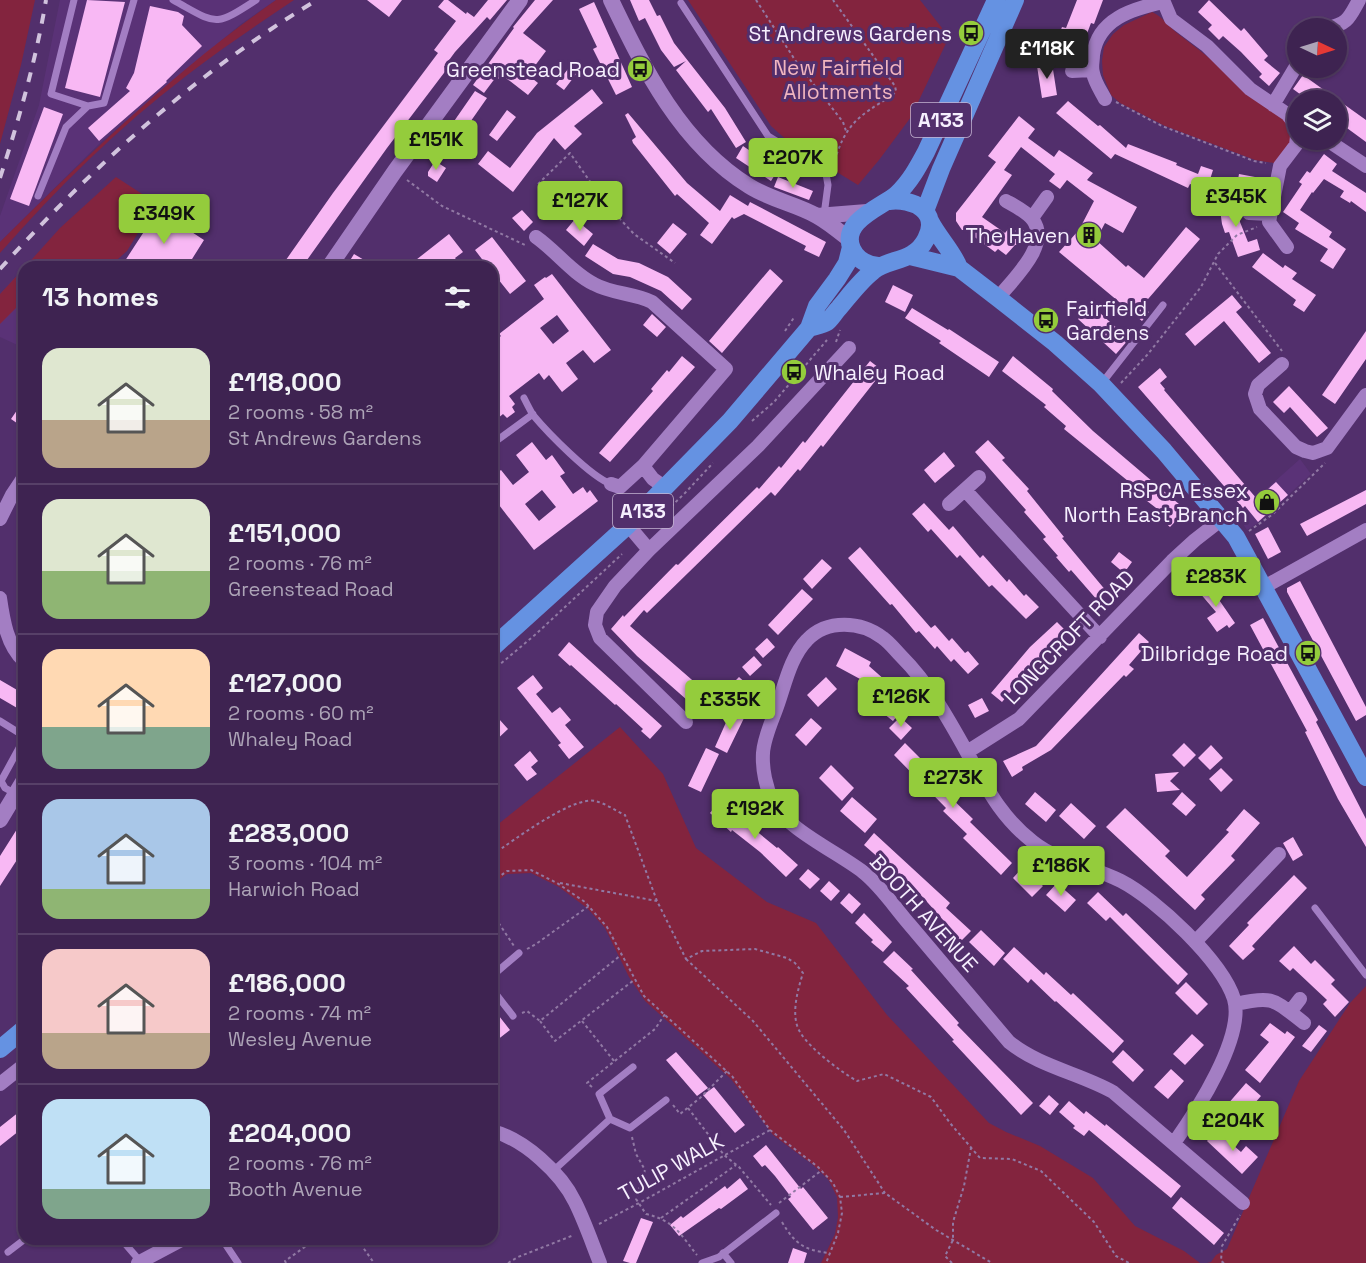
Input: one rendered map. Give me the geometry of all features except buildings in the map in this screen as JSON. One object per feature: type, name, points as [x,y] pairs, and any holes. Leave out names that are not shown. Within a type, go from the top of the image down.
[{"type":"main road","name":"A133","points":[[867,212],[889,201],[914,174],[996,0]]},
{"type":"main road","name":"A133","points":[[927,216],[951,145],[1015,0]]},
{"type":"main road","points":[[889,201],[906,200],[927,216],[939,238],[956,259],[959,268]]},
{"type":"main road","points":[[867,212],[858,223],[850,244],[853,252],[863,261],[878,266]]},
{"type":"main road","points":[[910,256],[926,240],[927,216]]},
{"type":"main road","name":"A133","points":[[498,643],[628,525],[730,421],[809,327],[817,306],[847,262],[850,244]]},
{"type":"main road","name":"A133","points":[[809,327],[826,322],[878,266],[894,263],[910,256]]},
{"type":"main road","points":[[910,256],[959,268],[1055,343],[1106,389],[1164,451],[1236,537],[1366,777]]},
{"type":"main road","points":[[0,1049],[18,1034]]},
{"type":"street","points":[[333,261],[395,171],[520,0]]},
{"type":"street","points":[[611,0],[651,79],[693,136],[723,167],[748,186],[774,200],[821,217],[850,244]]},
{"type":"street","points":[[1347,20],[1359,0]]},
{"type":"street","points":[[1105,99],[1092,70],[1095,46],[1100,32],[1124,15],[1163,1],[1171,19],[1207,46],[1250,89],[1287,114]]},
{"type":"street","points":[[1072,71],[1092,70]]},
{"type":"street","points":[[1273,105],[1289,78]]},
{"type":"street","points":[[1287,247],[1270,218],[1280,166],[1293,150]]},
{"type":"street","points":[[1342,150],[1366,166]]},
{"type":"street","points":[[1032,218],[1047,197]]},
{"type":"street","points":[[998,298],[1031,257],[1038,241],[1038,230],[1032,218],[1006,201]]},
{"type":"street","points":[[821,217],[867,212]]},
{"type":"street","points":[[1249,213],[1270,218]]},
{"type":"street","points":[[540,241],[595,285],[638,295],[652,302],[726,369],[643,466],[620,487],[611,484]]},
{"type":"street","points":[[686,722],[600,638],[595,624],[597,612],[615,586],[649,550],[758,446],[849,348]]},
{"type":"street","points":[[1284,361],[1258,385],[1255,394],[1260,409],[1296,447],[1313,453],[1327,448],[1366,395]]},
{"type":"street","points":[[643,466],[652,479],[666,488]]},
{"type":"street","points":[[949,504],[979,477]]},
{"type":"street","points":[[0,519],[18,486]]},
{"type":"street","points":[[965,490],[1100,637]]},
{"type":"street","name":"LONGCROFT ROAD","points":[[967,752],[1019,719],[1172,561],[1222,519]]},
{"type":"street","points":[[628,525],[649,550]]},
{"type":"street","points":[[1264,587],[1366,530]]},
{"type":"street","points":[[0,598],[6,626],[18,655]]},
{"type":"street","name":"BOOTH AVENUE","points":[[1236,1004],[1230,988],[1195,942],[1143,894],[1119,880],[1064,859],[1036,844],[1014,826],[991,797],[927,684],[884,638],[867,628],[850,624],[834,626],[806,640],[787,679],[763,748],[763,765],[774,804],[785,819],[866,874],[1009,1042],[1022,1053],[1053,1067],[1094,1081],[1113,1092],[1174,1143],[1241,1209]]},
{"type":"street","points":[[0,820],[18,790]]},
{"type":"street","points":[[1195,942],[1279,854]]},
{"type":"street","points":[[1249,863],[1260,873]]},
{"type":"street","points":[[1174,1143],[1199,1108],[1233,1039],[1236,1004],[1264,999],[1276,1001],[1304,1023]]},
{"type":"street","points":[[1290,1012],[1300,999]]},
{"type":"street","points":[[0,1084],[18,1070]]},
{"type":"street","points":[[498,1132],[530,1150],[553,1171],[574,1200],[600,1263]]},
{"type":"street","points":[[139,1262],[172,1245]]},
{"type":"lane","points":[[74,0],[51,94],[88,106],[104,103],[134,0]]},
{"type":"lane","points":[[173,0],[217,21],[229,18],[256,0]]},
{"type":"lane","points":[[681,3],[768,136],[811,162],[826,174],[828,185],[821,217]]},
{"type":"lane","points":[[38,196],[66,127],[88,106]]},
{"type":"lane","points":[[1106,389],[1163,305]]},
{"type":"lane","points":[[524,398],[532,414],[600,480],[611,484]]},
{"type":"lane","points":[[498,440],[532,414]]},
{"type":"lane","points":[[0,721],[18,733]]},
{"type":"lane","points":[[18,748],[1,781],[5,788],[18,787]]},
{"type":"lane","points":[[1315,908],[1366,975]]},
{"type":"lane","points":[[498,971],[519,953]]},
{"type":"lane","points":[[498,997],[513,1016]]},
{"type":"lane","points":[[633,1067],[599,1094],[610,1119],[630,1128],[666,1100]]},
{"type":"lane","points":[[553,1171],[610,1119]]},
{"type":"lane","points":[[703,1263],[723,1253],[776,1213]]},
{"type":"lane","points":[[8,1252],[18,1244]]},
{"type":"lane","points":[[126,1245],[139,1262]]},
{"type":"lane","points":[[226,1245],[238,1263]]},
{"type":"lane","points":[[723,1253],[730,1263]]},
{"type":"path","points":[[756,0],[797,63],[843,122],[846,131]]},
{"type":"path","points":[[828,185],[846,131],[860,116],[896,91],[895,86],[833,0]]},
{"type":"path","points":[[1105,99],[1116,102],[1162,126],[1254,161],[1280,166]]},
{"type":"path","points":[[538,184],[570,153],[605,203],[634,234],[675,263]]},
{"type":"path","points":[[395,171],[442,206],[540,241]]},
{"type":"path","points":[[1106,389],[1148,354],[1202,287],[1218,254],[1237,235],[1270,218]]},
{"type":"path","points":[[1215,263],[1284,361]]},
{"type":"path","points":[[1236,537],[1273,514],[1297,491],[1325,463],[1327,448]]},
{"type":"path","points":[[498,851],[563,809],[580,802],[594,801],[625,815],[657,902],[686,959],[753,1021],[844,1130],[885,1192],[936,1230],[992,1263]]},
{"type":"path","points":[[498,878],[507,871],[531,870],[557,883],[589,906],[607,927],[644,996],[727,1071],[770,1130],[822,1170],[833,1182],[840,1197],[842,1213],[838,1233],[826,1263]]},
{"type":"path","points":[[557,883],[657,902]]},
{"type":"path","points":[[498,922],[519,953],[536,944],[589,906]]},
{"type":"path","points":[[686,959],[702,951],[755,949],[787,958],[795,963],[803,972],[797,994],[797,1018],[800,1032],[838,1070],[857,1081],[884,1074],[931,1096],[980,1158],[1012,1159],[1041,1171],[1094,1222],[1116,1256],[1129,1263]]},
{"type":"path","points":[[540,1021],[621,955]]},
{"type":"path","points":[[513,1016],[527,1011],[540,1021],[555,1041],[634,980]]},
{"type":"path","points":[[599,1094],[587,1083],[655,1029],[665,1014]]},
{"type":"path","points":[[582,1020],[614,1061]]},
{"type":"path","points":[[666,1100],[680,1114],[727,1071]]},
{"type":"path","points":[[1205,1094],[1251,1134]]},
{"type":"path","points":[[688,1108],[724,1155],[736,1165],[773,1208],[822,1170]]},
{"type":"path","points":[[630,1128],[636,1154],[645,1170],[636,1199],[646,1214],[670,1222],[703,1263]]},
{"type":"path","name":"TULIP WALK","points":[[508,1263],[587,1230],[770,1130]]},
{"type":"path","points":[[952,1263],[945,1256],[953,1240],[953,1222],[964,1186],[971,1148]]},
{"type":"path","points":[[661,1218],[736,1165]]},
{"type":"path","points":[[840,1197],[885,1192]]},
{"type":"path","points":[[1224,1263],[1221,1261],[1222,1246],[1241,1209]]},
{"type":"path","points":[[776,1213],[798,1245],[817,1252],[829,1253]]},
{"type":"path","points":[[286,1263],[285,1261],[308,1245]]},
{"type":"path","points":[[361,1245],[374,1263]]},
{"type":"path","points":[[1114,1263],[1116,1256]]},
{"type":"shaded area","points":[[60,0],[276,0],[241,24],[100,143],[0,242],[0,216],[39,105]]},
{"type":"shaded area","points":[[18,274],[18,345],[0,337],[0,294]]},
{"type":"shaded area","points":[[1300,459],[1311,474],[1258,523],[1247,530],[1237,515]]},
{"type":"green space","points":[[0,0],[35,0],[0,144]]},
{"type":"green space","points":[[276,0],[294,0],[199,66],[136,117],[43,206],[0,253],[0,242],[133,115],[202,55]]},
{"type":"green space","name":"New Fairfield Allotments","points":[[688,0],[920,0],[949,37],[911,117],[858,185],[791,144],[771,126]]},
{"type":"green space","points":[[1152,12],[1159,16],[1283,118],[1287,124],[1287,148],[1277,161],[1274,163],[1255,160],[1165,126],[1120,103],[1111,95],[1103,75],[1104,47],[1113,34],[1124,25]]},
{"type":"green space","points":[[116,177],[156,203],[127,251],[116,261],[30,261],[60,228]]},
{"type":"green space","points":[[18,274],[18,306],[0,324],[0,294]]},
{"type":"green space","points":[[620,727],[663,774],[696,848],[767,902],[816,923],[887,1015],[989,1123],[1040,1146],[1093,1178],[1135,1226],[1184,1251],[1200,1263],[821,1263],[835,1234],[838,1217],[837,1197],[828,1179],[773,1135],[731,1079],[645,1001],[629,977],[605,928],[587,908],[559,887],[531,873],[507,874],[498,881],[498,824]]},
{"type":"green space","points":[[1366,986],[1366,1263],[1207,1263],[1227,1249],[1299,1081],[1350,1003]]},
{"type":"railway","points":[[0,178],[26,89],[46,0]]},
{"type":"railway","points":[[0,269],[72,193],[149,122],[230,58],[317,0]]},
{"type":"place","name":"St Andrews Gardens","points":[[971,33]]},
{"type":"place","name":"Greenstead Road","points":[[640,69]]},
{"type":"place","name":"The Haven","points":[[1089,235]]},
{"type":"place","name":"Fairfield Gardens","points":[[1046,320]]},
{"type":"place","name":"Whaley Road","points":[[794,372]]},
{"type":"place","name":"RSPCA Essex North East Branch","points":[[1267,502]]},
{"type":"place","name":"Dilbridge Road","points":[[1308,653]]}]
